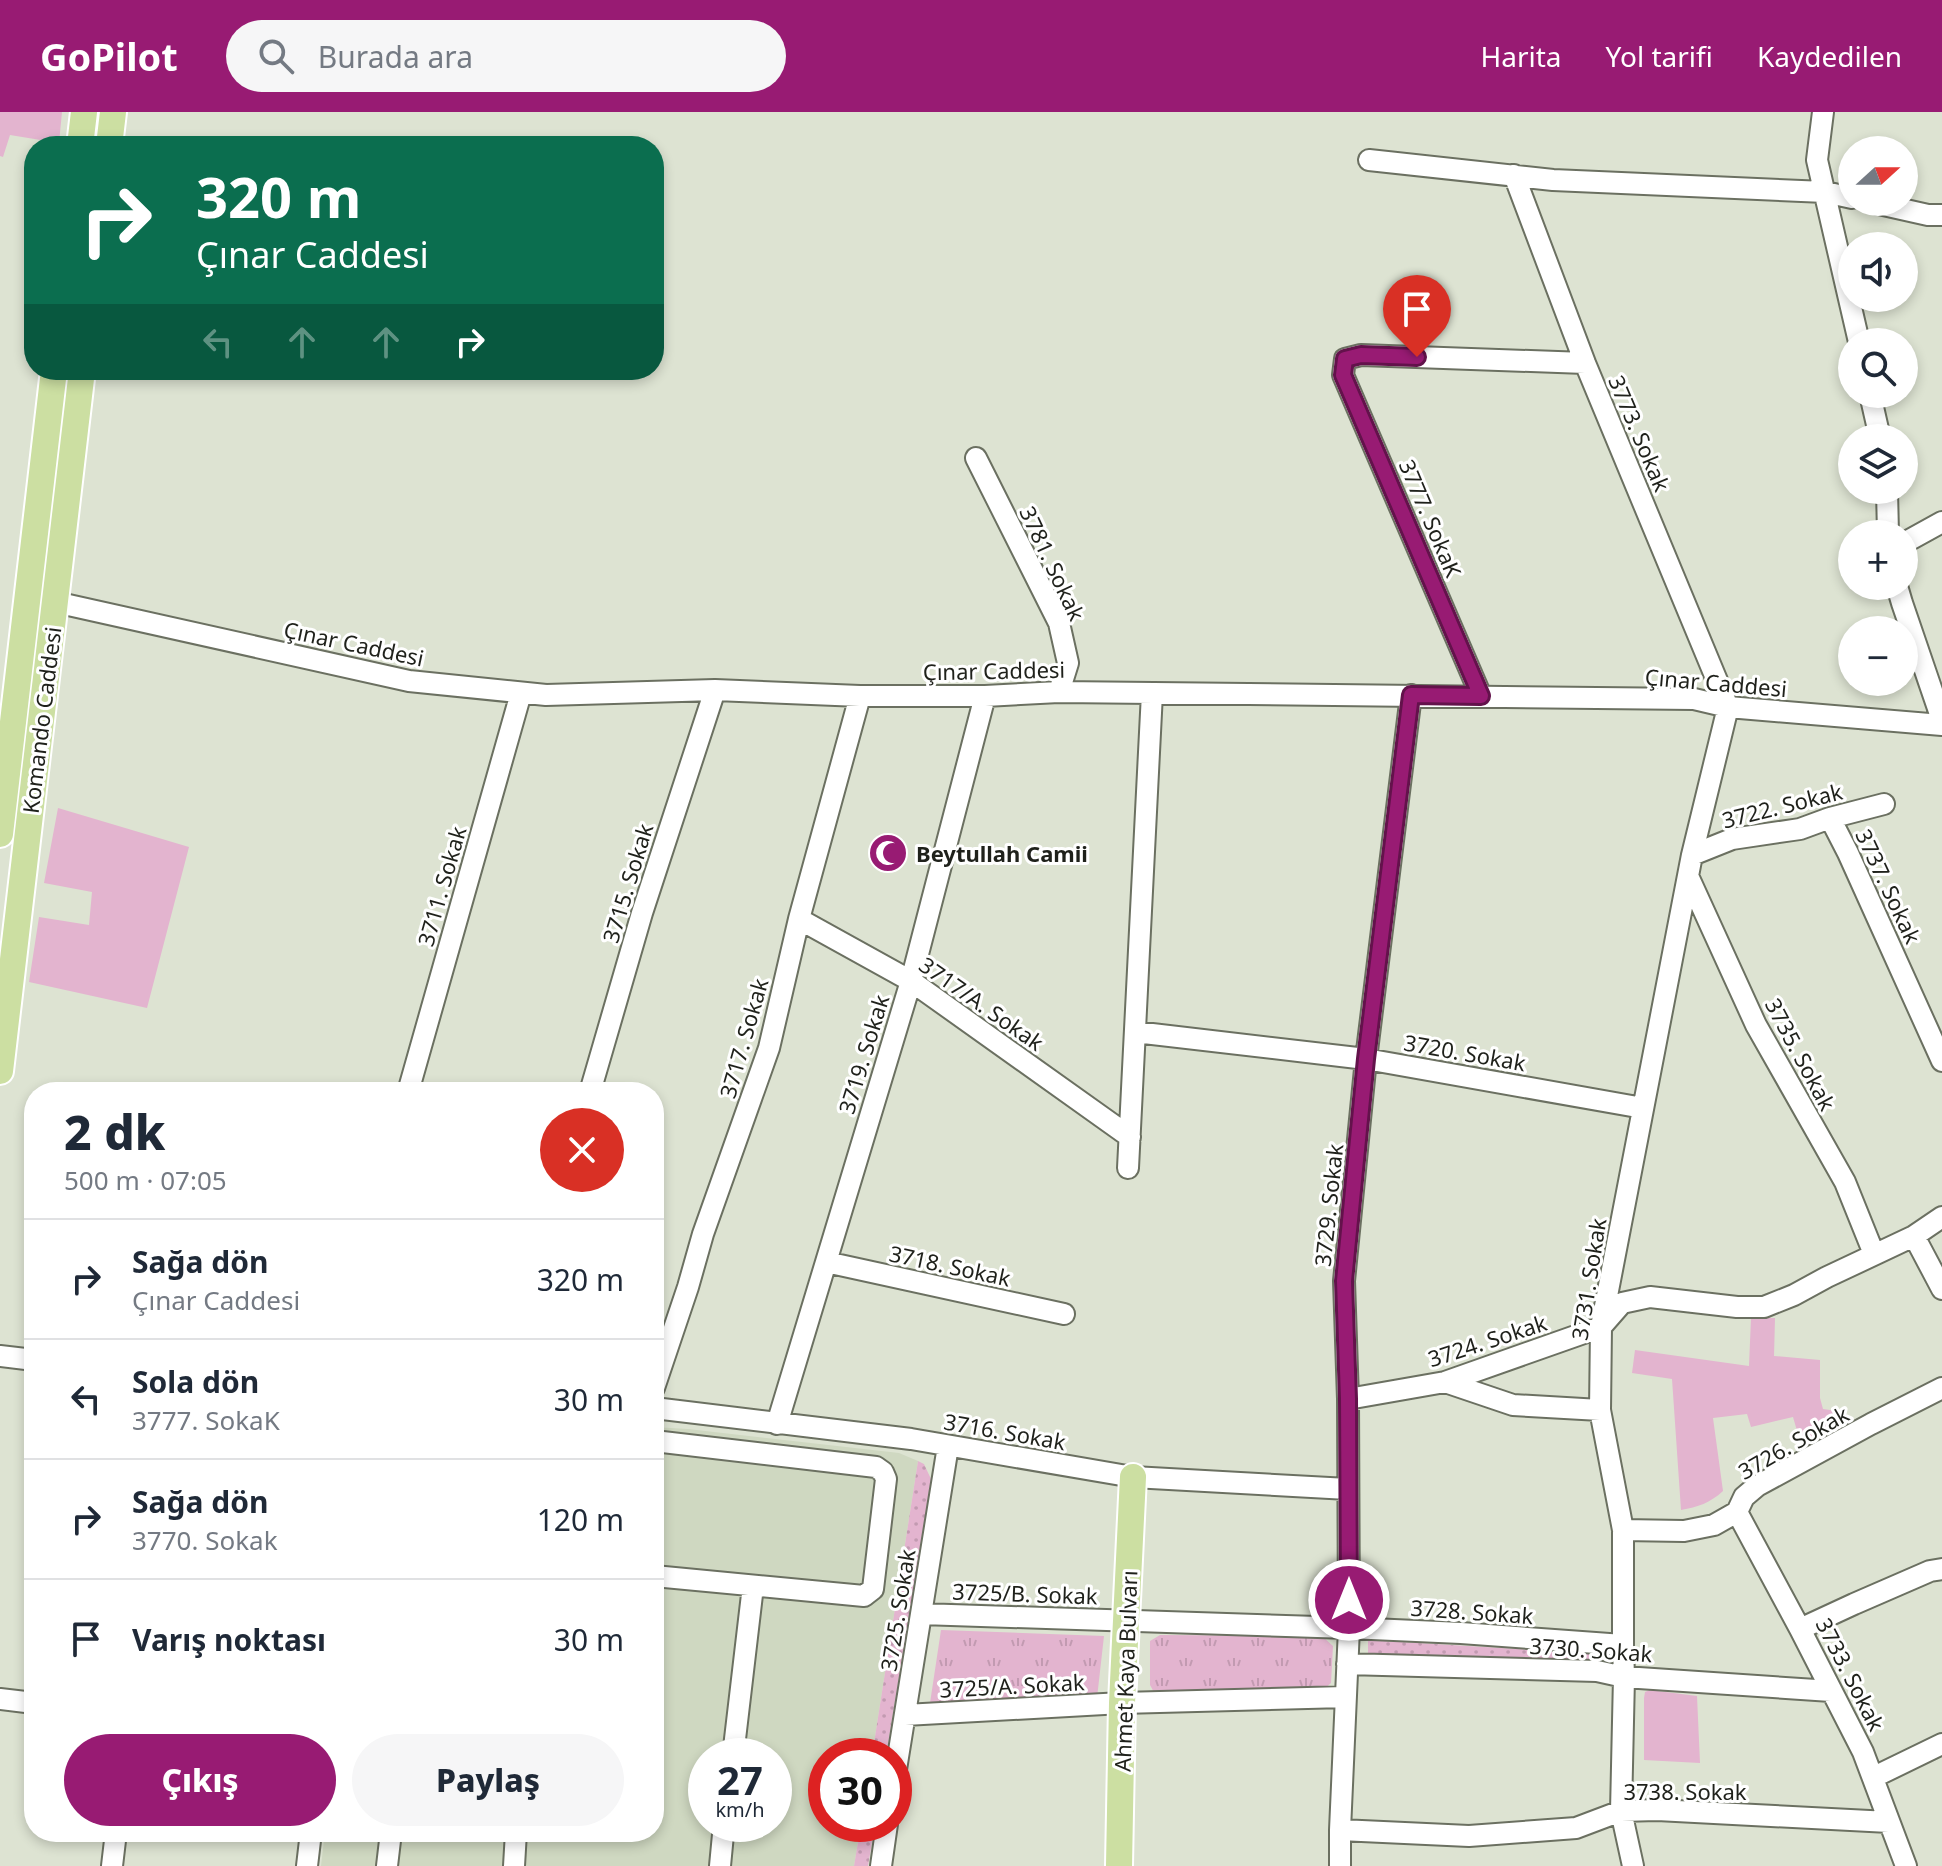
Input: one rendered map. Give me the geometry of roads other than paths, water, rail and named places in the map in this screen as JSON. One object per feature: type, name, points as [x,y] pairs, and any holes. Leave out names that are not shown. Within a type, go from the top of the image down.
[{"type":"main road","points":[[81,136],[84,112]]},
{"type":"main road","points":[[110,136],[113,112]]},
{"type":"main road","name":"Komando Caddesi","points":[[0,834],[53,380]]},
{"type":"main road","name":"Komando Caddesi","points":[[0,1071],[81,380]]},
{"type":"main road","name":"Ahmet Kaya Bulvarı","points":[[1119,1866],[1122,1703],[1133,1477]]},
{"type":"street","points":[[1823,112],[1817,160],[1856,328]]},
{"type":"street","points":[[1369,160],[1553,180],[1838,195]]},
{"type":"street","name":"3773. Sokak","points":[[1514,175],[1585,363],[1728,707]]},
{"type":"street","points":[[1918,213],[1942,215]]},
{"type":"street","name":"3777. SokaK","points":[[1481,696],[1343,375],[1345,359],[1361,355],[1585,363]]},
{"type":"street","name":"3781. Sokak","points":[[976,458],[1059,623],[1068,663],[1059,692]]},
{"type":"street","points":[[1918,535],[1942,522]]},
{"type":"street","points":[[1902,600],[1942,722]]},
{"type":"street","name":"Çınar Caddesi","points":[[55,602],[409,681],[546,695],[715,690],[860,696],[985,696],[1059,692],[1694,699],[1728,707],[1942,722]]},
{"type":"street","name":"3715. Sokak","points":[[593,1082],[642,913],[715,690]]},
{"type":"street","name":"3711. Sokak","points":[[411,1082],[521,693]]},
{"type":"street","points":[[1128,1168],[1152,693]]},
{"type":"street","name":"3729. Sokak","points":[[1340,1866],[1349,1628],[1344,1281],[1366,1059],[1411,695]]},
{"type":"street","name":"3717. Sokak","points":[[664,1358],[703,1234],[769,1048],[799,919],[860,696]]},
{"type":"street","name":"3719. Sokak","points":[[777,1424],[911,981],[985,696]]},
{"type":"street","name":"3731. Sokak","points":[[1633,1866],[1621,1811],[1623,1530],[1600,1410],[1601,1327],[1692,855],[1728,707]]},
{"type":"street","name":"3722. Sokak","points":[[1692,855],[1732,839],[1800,829],[1884,804]]},
{"type":"street","name":"3737. Sokak","points":[[1830,818],[1942,1061]]},
{"type":"street","name":"3735. Sokak","points":[[1688,876],[1756,1025],[1845,1182],[1874,1254]]},
{"type":"street","name":"3717/A. Sokak","points":[[799,919],[911,981],[1130,1137]]},
{"type":"street","name":"3720. Sokak","points":[[1135,1032],[1366,1059],[1643,1108]]},
{"type":"street","name":"3724. Sokak","points":[[1348,1399],[1445,1382],[1601,1327],[1622,1303],[1650,1297],[1764,1307],[1914,1236],[1942,1217]]},
{"type":"street","points":[[1914,1236],[1942,1289]]},
{"type":"street","name":"3718. Sokak","points":[[826,1262],[1064,1314]]},
{"type":"street","points":[[0,1356],[24,1359]]},
{"type":"street","points":[[1445,1382],[1513,1405],[1600,1410]]},
{"type":"street","name":"3726. Sokak","points":[[1623,1530],[1684,1531],[1714,1525],[1737,1512],[1744,1497],[1757,1486],[1942,1388]]},
{"type":"street","name":"3716. Sokak","points":[[664,1409],[911,1439],[1133,1477],[1348,1489]]},
{"type":"street","points":[[664,1442],[876,1467],[886,1479],[873,1589],[860,1597],[664,1577]]},
{"type":"street","name":"3725. Sokak","points":[[901,1738],[948,1446]]},
{"type":"street","name":"3733. Sokak","points":[[1737,1512],[1863,1752],[1906,1866]]},
{"type":"street","points":[[1800,1629],[1930,1571],[1942,1569]]},
{"type":"street","points":[[735,1738],[753,1586]]},
{"type":"street","name":"3725/B. Sokak","points":[[921,1614],[1127,1621]]},
{"type":"street","name":"3728. Sokak","points":[[1127,1621],[1461,1633],[1623,1645]]},
{"type":"street","name":"3730. Sokak","points":[[1347,1664],[1597,1671],[1624,1677],[1831,1691]]},
{"type":"street","points":[[1122,1703],[1345,1697]]},
{"type":"street","points":[[0,1699],[24,1702]]},
{"type":"street","name":"3725/A. Sokak","points":[[905,1715],[1122,1703]]},
{"type":"street","points":[[1874,1777],[1942,1744]]},
{"type":"street","name":"3738. Sokak","points":[[1340,1830],[1469,1836],[1576,1828],[1621,1811],[1657,1810],[1889,1822]]},
{"type":"street","points":[[112,1866],[115,1842]]},
{"type":"street","points":[[307,1866],[310,1842]]},
{"type":"street","points":[[387,1866],[390,1842]]},
{"type":"street","points":[[514,1866],[515,1842]]},
{"type":"street","points":[[720,1866],[722,1842]]},
{"type":"street","points":[[881,1866],[884,1842]]},
{"type":"place","name":"Beytullah Camii","points":[[888,853]]}]
